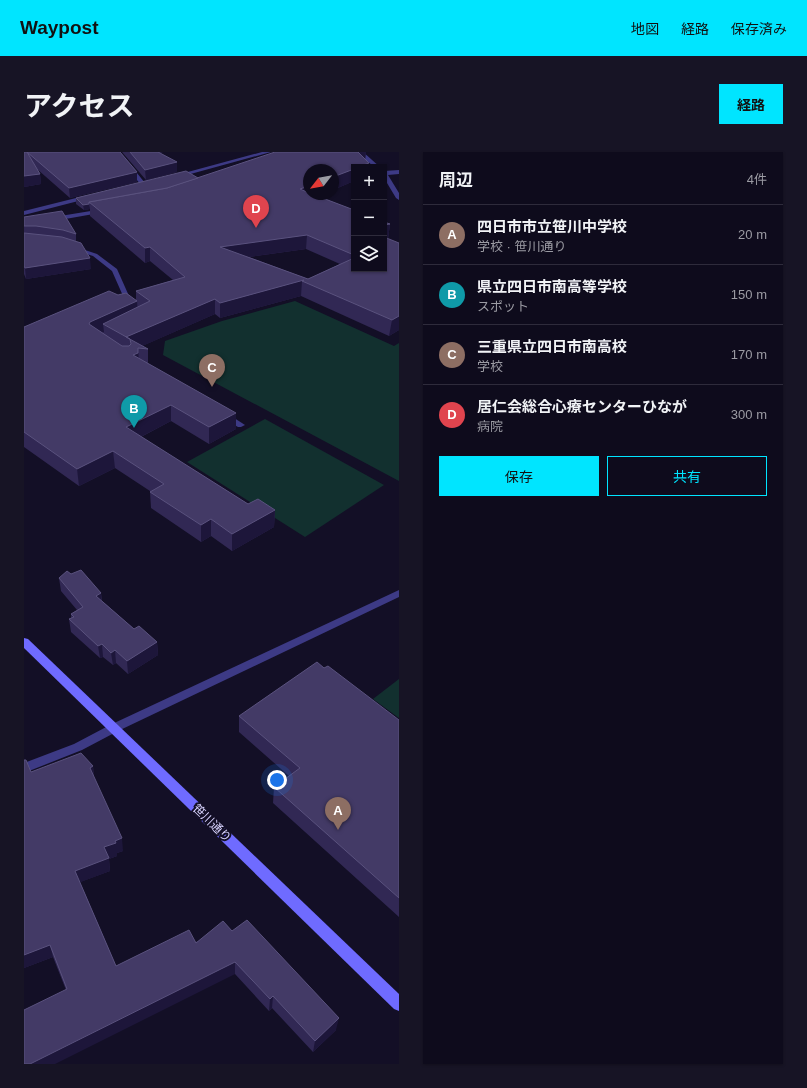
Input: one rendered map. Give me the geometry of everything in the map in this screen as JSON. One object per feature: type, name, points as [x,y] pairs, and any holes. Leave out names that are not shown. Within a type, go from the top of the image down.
[{"type":"street","points":[[117,152],[142,184]]},
{"type":"street","points":[[360,152],[374,164]]},
{"type":"street","points":[[173,177],[264,153]]},
{"type":"street","points":[[387,174],[399,172]]},
{"type":"street","points":[[387,179],[399,198]]},
{"type":"street","points":[[135,186],[150,182]]},
{"type":"street","points":[[24,213],[98,195]]},
{"type":"street","points":[[48,220],[110,209]]},
{"type":"street","points":[[64,244],[94,255],[115,270],[131,307],[136,310]]},
{"type":"street","points":[[215,410],[241,425]]},
{"type":"street","points":[[24,768],[78,747],[114,728],[399,592]]},
{"type":"street","name":"笹川通り","points":[[24,642],[399,1004]]},
{"type":"green space","points":[[295,301],[394,346],[399,343],[399,481],[163,355],[165,341],[222,321]]},
{"type":"green space","points":[[265,419],[384,485],[305,537],[187,462]]},
{"type":"green space","points":[[399,679],[399,718],[373,699]]},
{"type":"building","points":[[24,152],[27,152],[40,174],[24,176]]},
{"type":"building","points":[[27,152],[120,152],[137,172],[69,188]]},
{"type":"building","points":[[130,152],[158,152],[177,162],[145,170]]},
{"type":"building","points":[[275,152],[358,152],[369,163],[351,164],[351,170],[339,175],[339,164],[303,164],[303,188],[300,189],[303,190],[303,200],[328,200],[351,209],[351,254],[307,235],[220,247],[308,279],[351,259],[351,272],[387,272],[387,238],[399,243],[399,316],[392,320],[302,281],[304,280],[220,303],[215,299],[126,337],[103,324],[150,301],[136,291],[185,277],[150,247],[145,248],[89,202],[167,188]]},
{"type":"building","points":[[186,171],[198,178],[167,188],[89,202],[89,204],[83,205],[76,198]]},
{"type":"building","points":[[62,211],[76,234],[63,230],[36,226],[24,226],[24,217]]},
{"type":"building","points":[[24,233],[62,237],[81,243],[90,258],[25,268]]},
{"type":"building","points":[[109,291],[118,295],[126,293],[137,301],[90,322],[89,324],[122,346],[129,346],[131,344],[130,339],[148,349],[138,348],[138,353],[133,355],[236,413],[209,427],[171,405],[126,427],[248,504],[258,499],[275,510],[232,534],[211,519],[201,525],[150,492],[164,484],[113,451],[77,469],[24,432],[24,327]]},
{"type":"building","points":[[81,570],[101,593],[96,596],[134,629],[139,626],[157,642],[127,661],[115,650],[111,653],[102,644],[98,646],[69,619],[74,617],[71,614],[83,607],[59,578],[67,571],[71,574]]},
{"type":"building","points":[[317,662],[324,668],[328,666],[399,720],[399,898],[274,787],[300,768],[239,716]]},
{"type":"building","points":[[81,753],[93,766],[90,768],[122,838],[115,841],[116,843],[104,847],[109,858],[75,871],[116,966],[189,930],[196,943],[223,921],[232,931],[247,920],[339,1018],[315,1041],[273,996],[270,999],[235,962],[30,1064],[24,1064],[24,1010],[67,989],[50,945],[24,955],[24,760],[26,760],[31,772]]},
{"type":"place","name":"居仁会総合心療センターひなが","points":[[256,228]]},
{"type":"place","name":"三重県立四日市南高校","points":[[212,387]]},
{"type":"place","name":"県立四日市南高等学校","points":[[134,428]]},
{"type":"place","name":"四日市市立笹川中学校","points":[[338,830]]}]
